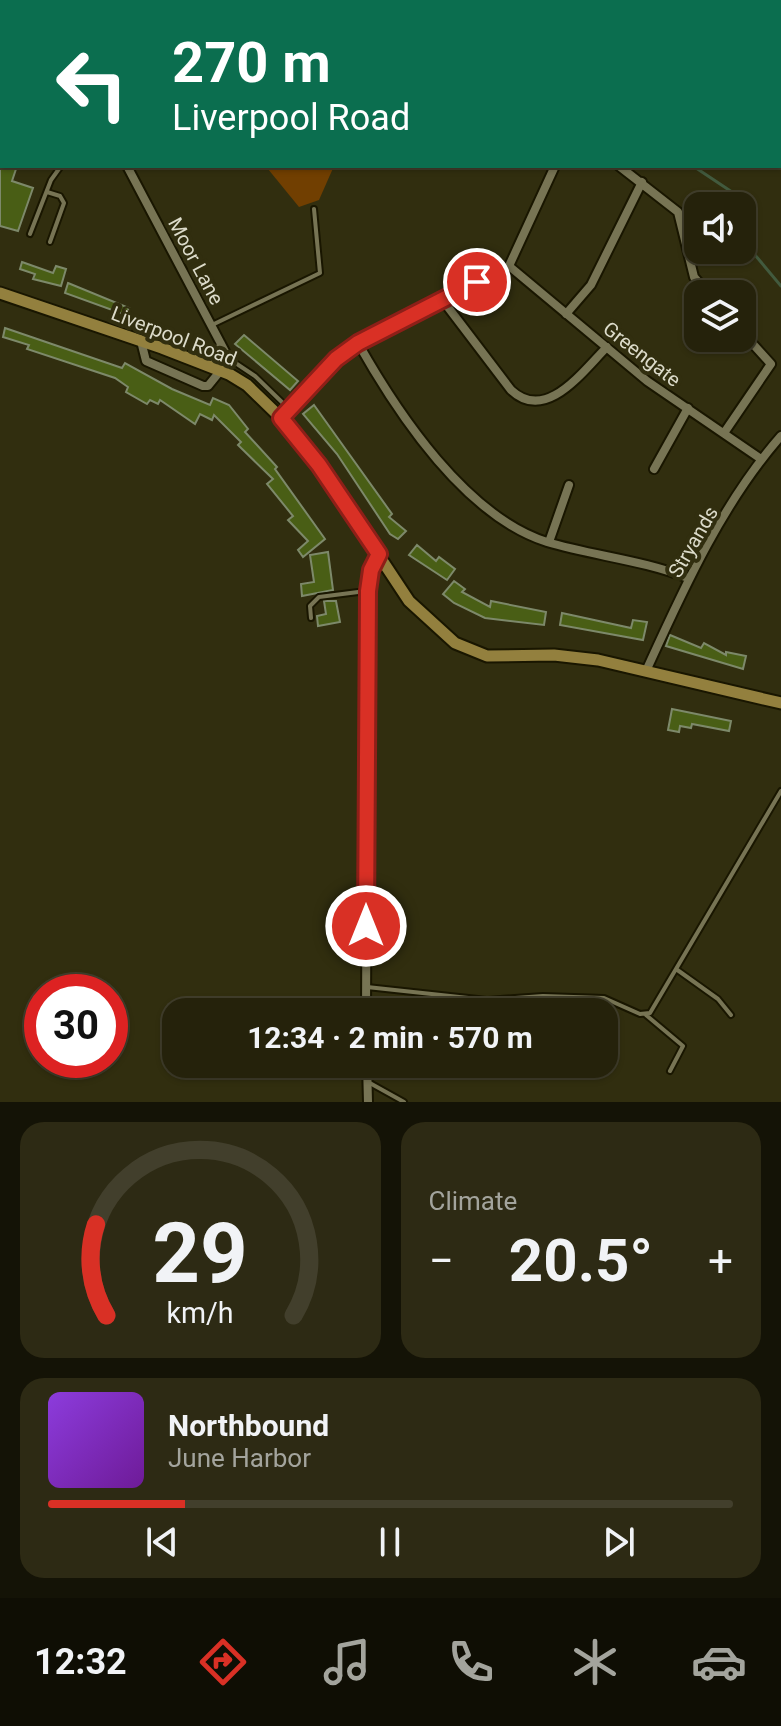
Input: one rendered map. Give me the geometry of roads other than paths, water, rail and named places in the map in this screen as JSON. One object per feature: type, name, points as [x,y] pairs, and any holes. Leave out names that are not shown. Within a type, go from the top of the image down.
[{"type":"street","name":"Moor Lane","points":[[128,168],[229,359],[221,370]]},
{"type":"street","points":[[286,414],[336,359],[358,343],[509,266],[554,168]]},
{"type":"street","points":[[622,168],[678,212],[697,280]]},
{"type":"street","points":[[566,314],[591,285],[642,182]]},
{"type":"street","name":"Greengate","points":[[509,266],[607,347],[761,459]]},
{"type":"street","name":"Liverpool Road","points":[[0,293],[221,370],[286,414],[419,613],[466,649],[487,656],[554,655],[598,660],[781,703]]},
{"type":"street","points":[[441,298],[520,399],[534,403],[546,401],[568,387],[607,347]]},
{"type":"street","points":[[141,341],[146,361],[203,386],[208,386],[221,370],[221,343]]},
{"type":"street","points":[[358,343],[430,450],[487,508],[515,528],[549,542],[656,565],[688,578]]},
{"type":"street","points":[[724,433],[771,364],[756,347]]},
{"type":"street","points":[[654,469],[688,408]]},
{"type":"street","name":"Stryands","points":[[646,671],[688,578],[761,459],[781,436]]},
{"type":"street","points":[[549,542],[569,485]]},
{"type":"street","points":[[366,998],[368,591],[371,570],[379,554]]},
{"type":"street","points":[[367,1078],[368,1102]]},
{"type":"lane","points":[[30,234],[60,168]]},
{"type":"lane","points":[[47,192],[60,196],[64,203],[50,242]]},
{"type":"lane","points":[[212,325],[320,273],[314,209]]},
{"type":"lane","points":[[229,359],[255,376],[286,414]]},
{"type":"lane","points":[[311,618],[310,606],[319,597],[368,591]]},
{"type":"lane","points":[[645,1015],[650,1013],[781,791]]},
{"type":"lane","points":[[676,969],[718,999],[731,1015]]},
{"type":"lane","points":[[366,987],[487,1000],[543,996],[604,998],[645,1015],[683,1046],[670,1071]]},
{"type":"lane","points":[[367,1082],[404,1102]]},
{"type":"waterway","points":[[696,168],[732,192]]},
{"type":"waterway","points":[[756,256],[781,286]]}]
